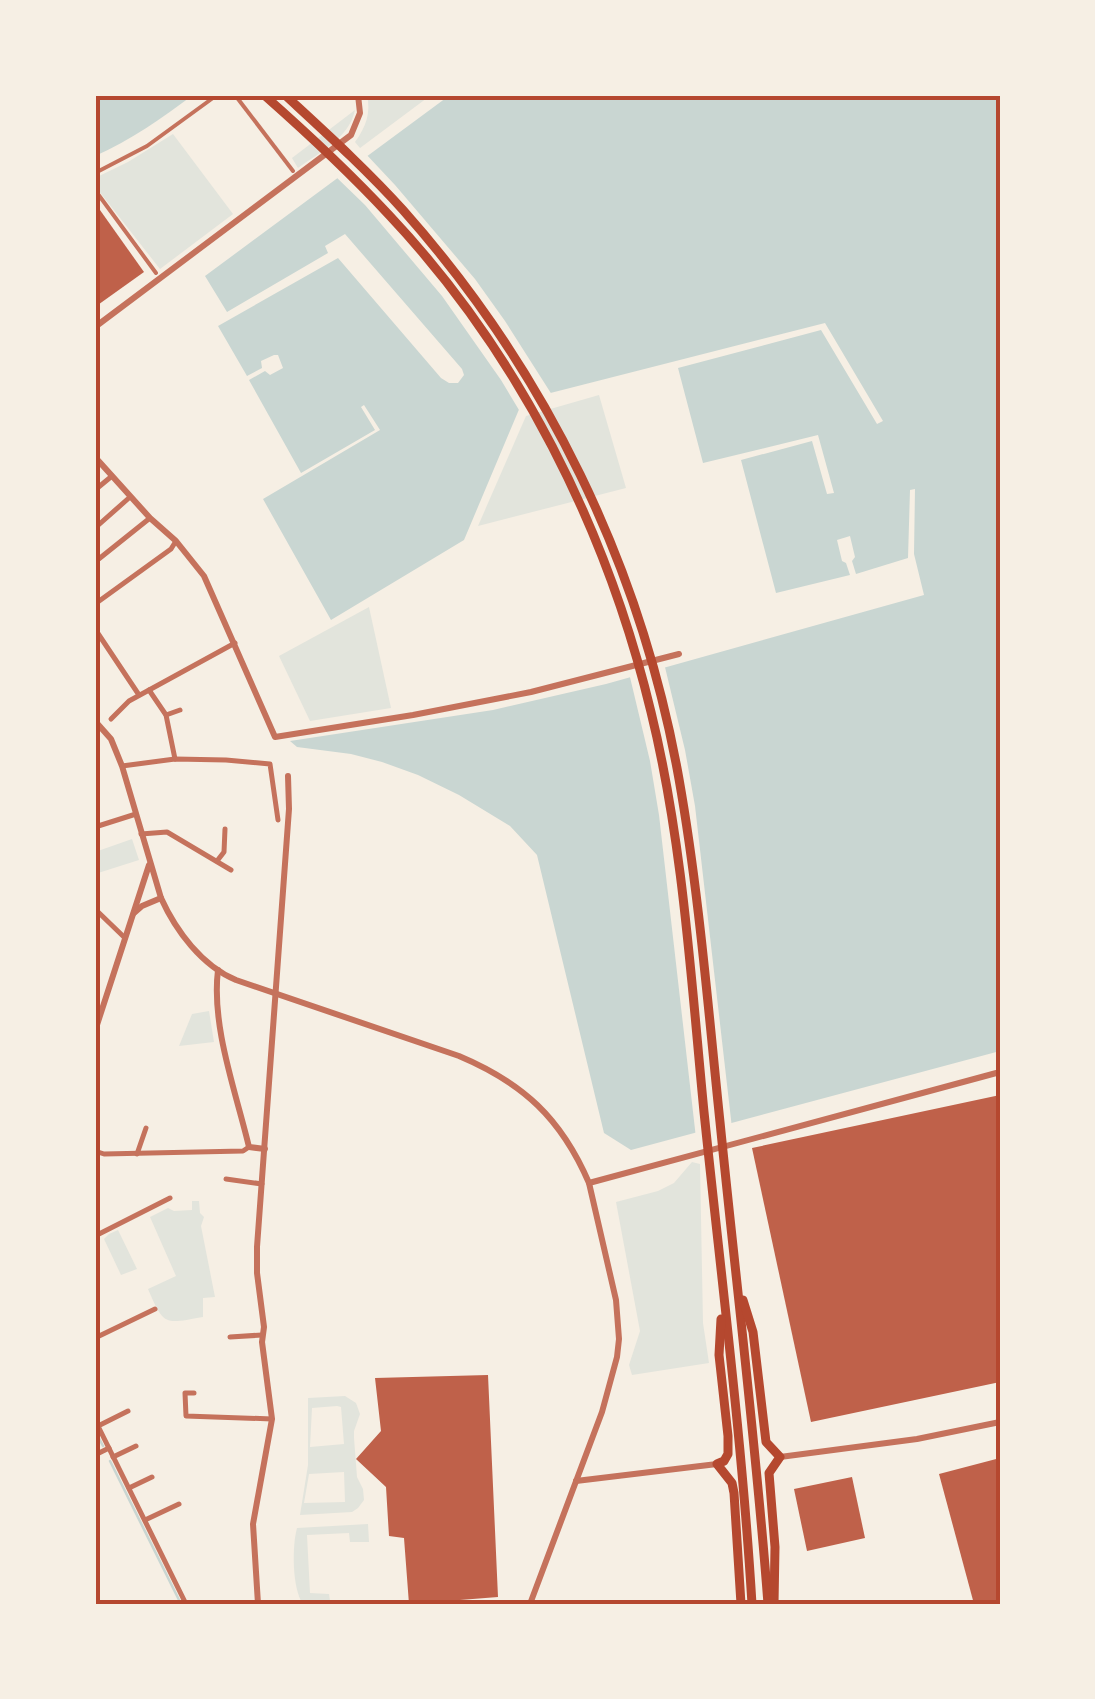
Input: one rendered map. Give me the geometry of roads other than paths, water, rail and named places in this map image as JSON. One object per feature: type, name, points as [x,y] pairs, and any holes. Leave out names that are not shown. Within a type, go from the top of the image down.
[{"type":"highway","points":[[264,95],[390,216],[451,289],[493,348],[562,466],[604,560],[638,662],[663,771],[687,945],[736,1400],[752,1604]]},
{"type":"highway","points":[[285,95],[401,208],[487,315],[573,456],[618,557],[652,663],[678,775],[701,944],[771,1604]]},
{"type":"highway","points":[[722,1292],[719,1355],[728,1454],[717,1464],[732,1483],[734,1493],[742,1604]]},
{"type":"highway","points":[[740,1293],[754,1332],[766,1442],[780,1457],[769,1473],[775,1547],[771,1604]]},
{"type":"street","points":[[95,173],[147,146],[217,95]]},
{"type":"street","points":[[235,95],[293,170]]},
{"type":"street","points":[[95,327],[350,135],[360,113],[358,95]]},
{"type":"street","points":[[95,190],[156,273]]},
{"type":"street","points":[[95,457],[204,576],[275,737],[531,692],[679,654]]},
{"type":"street","points":[[95,490],[112,476]]},
{"type":"street","points":[[95,528],[130,496]]},
{"type":"street","points":[[95,562],[150,518]]},
{"type":"street","points":[[95,604],[171,549],[176,541]]},
{"type":"street","points":[[95,629],[140,694]]},
{"type":"street","points":[[111,718],[140,694],[235,642]]},
{"type":"street","points":[[149,690],[166,715],[175,759]]},
{"type":"street","points":[[166,715],[180,710]]},
{"type":"street","points":[[95,722],[111,738],[122,766],[161,898],[169,915],[202,957],[236,980],[459,1056],[493,1072],[522,1090],[547,1114],[570,1145],[589,1182],[616,1300],[616,1366],[530,1604]]},
{"type":"street","points":[[122,766],[175,759],[270,764],[278,820]]},
{"type":"street","points":[[258,1604],[253,1524],[272,1419],[257,1274],[289,809],[288,776]]},
{"type":"street","points":[[95,826],[136,814]]},
{"type":"street","points":[[218,861],[224,852],[226,829]]},
{"type":"street","points":[[141,834],[167,832],[231,870]]},
{"type":"street","points":[[95,1032],[149,864]]},
{"type":"street","points":[[134,914],[161,898]]},
{"type":"street","points":[[95,909],[126,939]]},
{"type":"street","points":[[218,970],[220,1026],[249,1147]]},
{"type":"street","points":[[589,1182],[1000,1072]]},
{"type":"street","points":[[136,1154],[146,1128]]},
{"type":"street","points":[[249,1147],[265,1149]]},
{"type":"street","points":[[96,1154],[244,1152],[249,1147]]},
{"type":"street","points":[[226,1179],[262,1184]]},
{"type":"street","points":[[95,1236],[170,1198]]},
{"type":"street","points":[[95,1338],[155,1309]]},
{"type":"street","points":[[230,1337],[263,1335]]},
{"type":"street","points":[[194,1393],[186,1393],[186,1416],[272,1419]]},
{"type":"street","points":[[128,1411],[96,1423],[186,1604]]},
{"type":"street","points":[[780,1457],[917,1440],[1000,1422]]},
{"type":"street","points":[[114,1457],[136,1446]]},
{"type":"street","points":[[95,1455],[109,1448]]},
{"type":"street","points":[[576,1482],[717,1464]]},
{"type":"street","points":[[129,1488],[152,1477]]},
{"type":"street","points":[[145,1520],[178,1504]]},
{"type":"waterway","points":[[95,1431],[103,1446]]},
{"type":"waterway","points":[[110,1461],[181,1604]]}]
